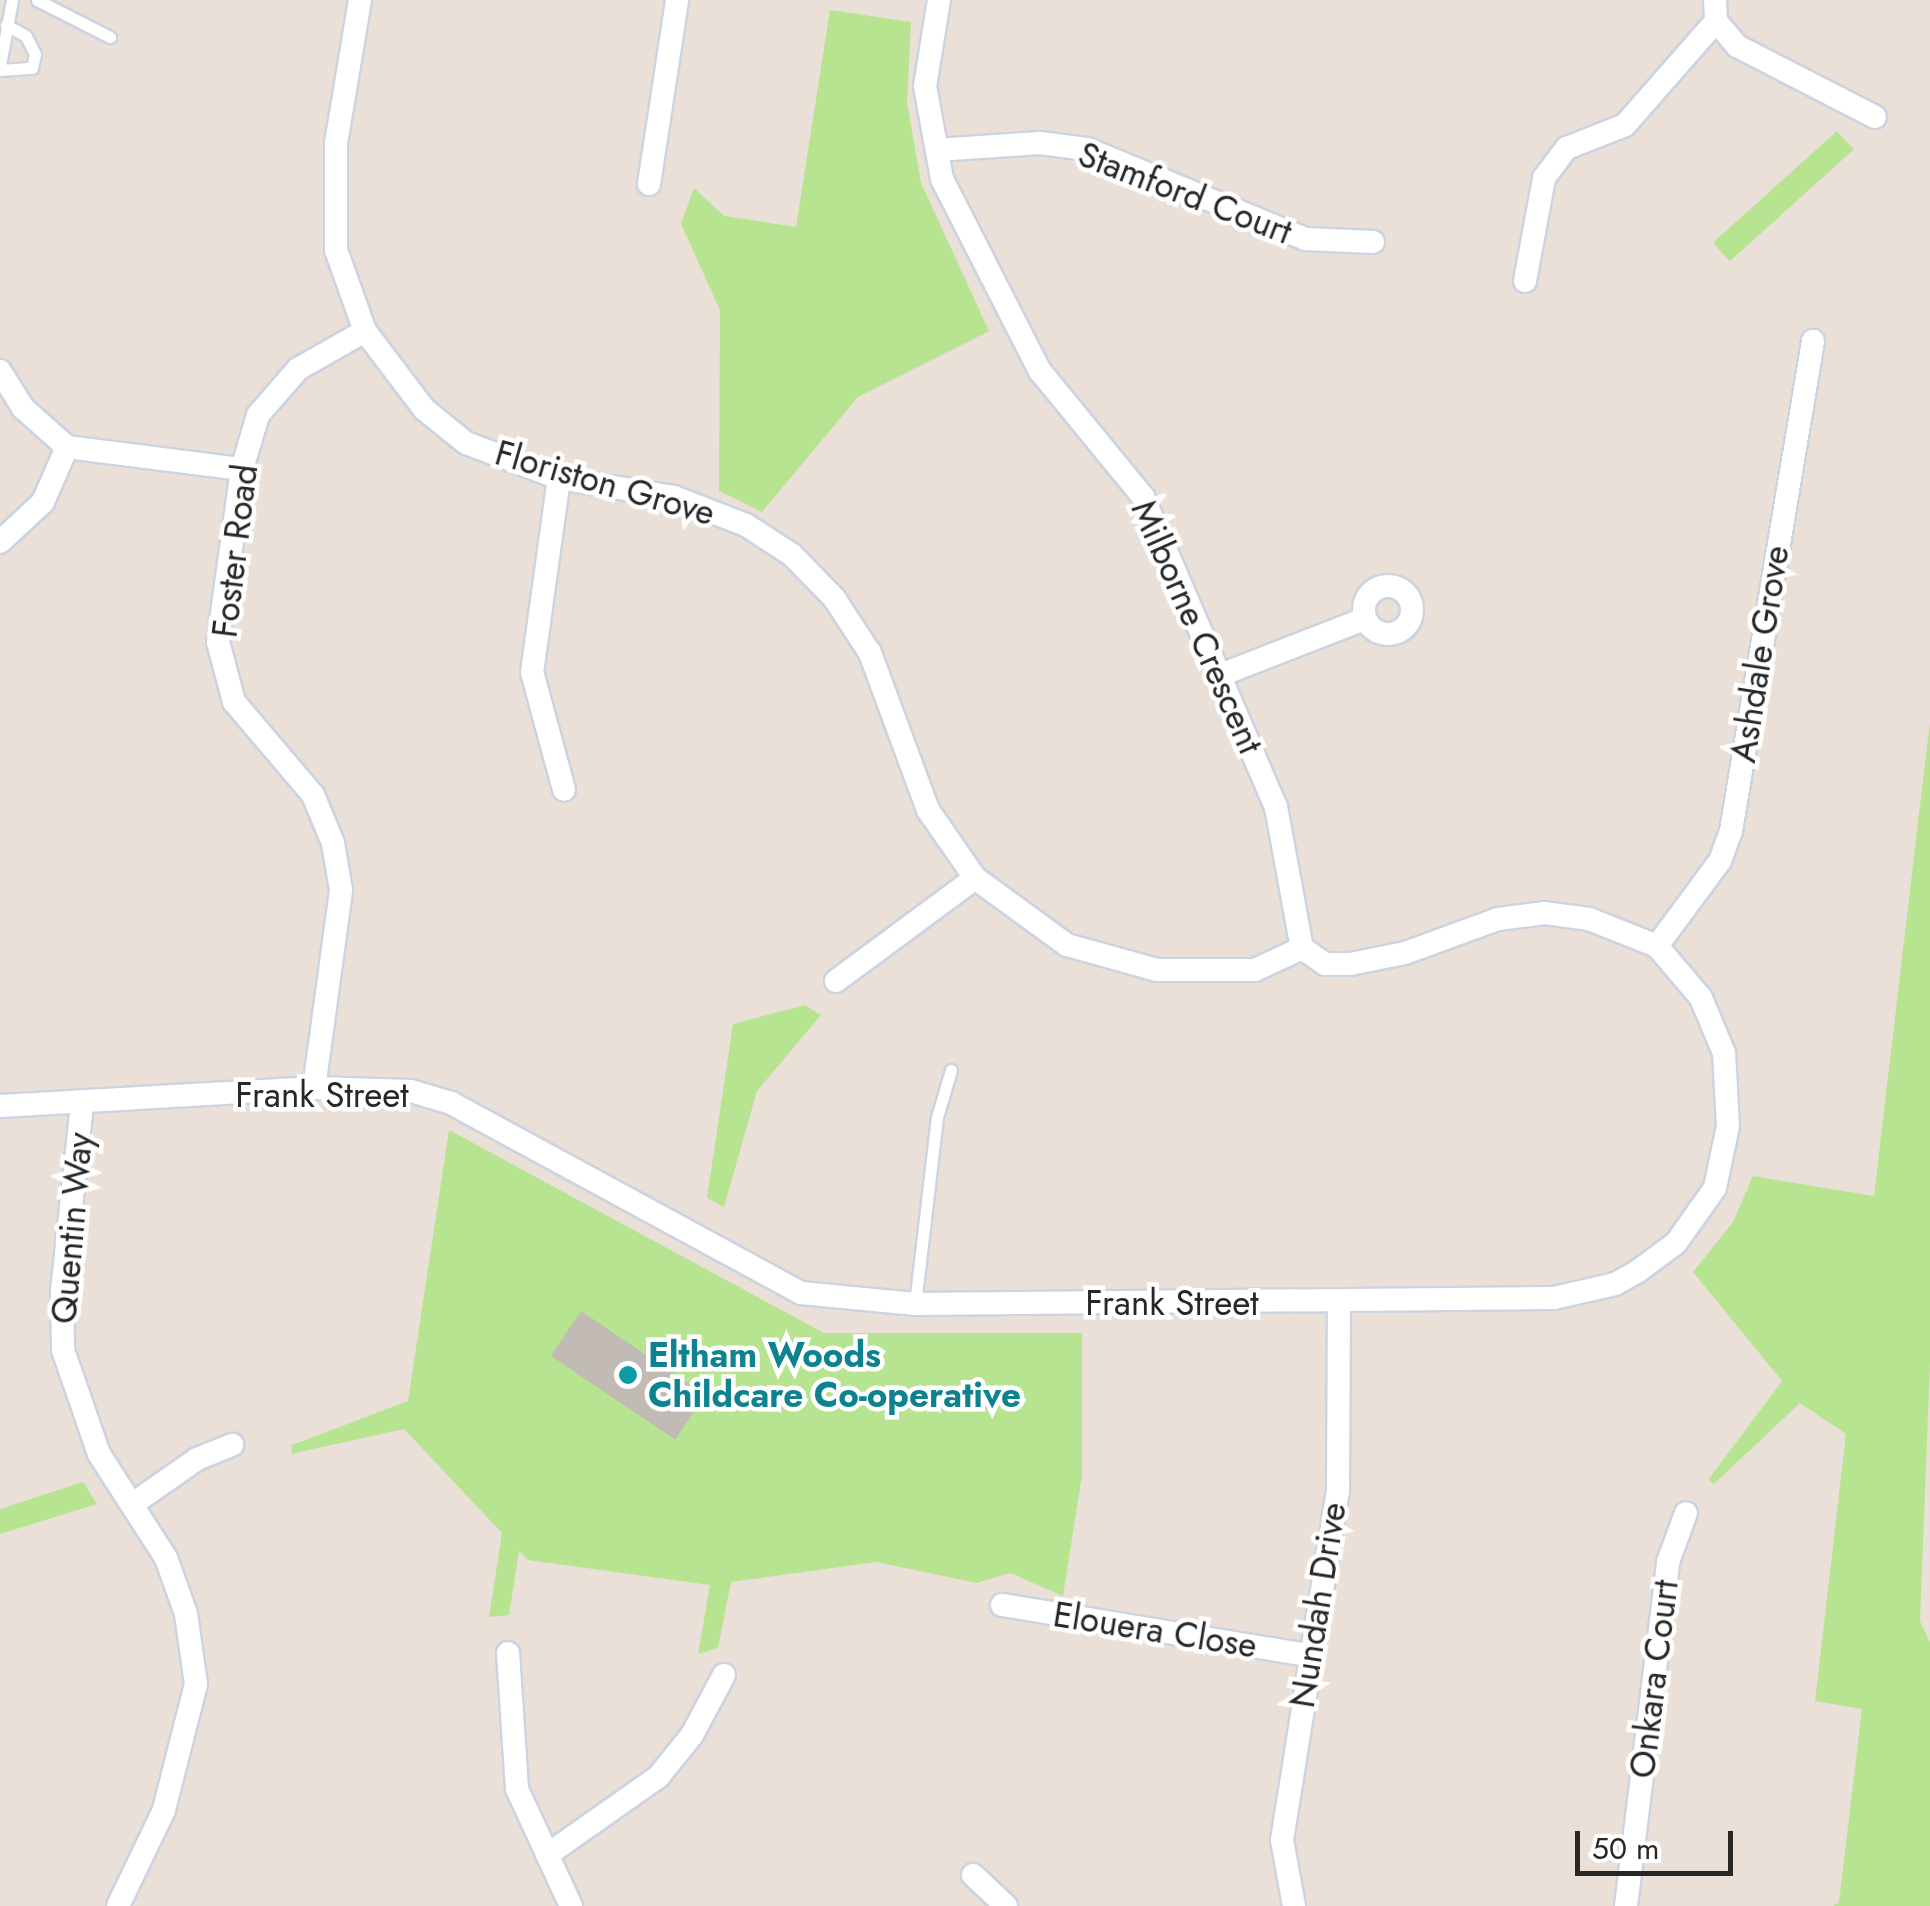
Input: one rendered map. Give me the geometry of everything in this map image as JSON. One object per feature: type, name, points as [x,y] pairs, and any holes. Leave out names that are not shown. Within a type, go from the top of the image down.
[{"type":"street","name":"Floriston Grove","points":[[360,0],[332,206],[336,250],[365,331],[424,409],[466,442],[559,478],[674,497],[746,524],[792,555],[834,598],[870,653],[928,810],[975,878],[1067,945],[1156,970],[1256,970],[1302,948]]},
{"type":"street","points":[[649,184],[677,0]]},
{"type":"street","name":"Milborne Crescent","points":[[940,0],[925,86],[937,150],[961,227],[1040,371],[1143,497],[1224,674],[1276,807],[1302,948]]},
{"type":"street","points":[[1716,11],[1736,46],[1875,117]]},
{"type":"street","points":[[1525,281],[1544,178],[1567,148],[1626,125],[1686,63],[1716,11]]},
{"type":"street","name":"Stamford Court","points":[[937,150],[1040,144],[1087,150],[1305,239],[1373,242]]},
{"type":"street","name":"Foster Road","points":[[314,1088],[341,890],[333,842],[313,794],[234,702],[218,642],[242,469],[258,415],[298,369],[365,331]]},
{"type":"street","name":"Ashdale Grove","points":[[1656,946],[1720,861],[1731,831],[1812,341]]},
{"type":"street","points":[[0,370],[24,408],[67,447],[242,469]]},
{"type":"street","points":[[0,542],[44,502],[67,447]]},
{"type":"street","points":[[559,478],[532,672],[564,790]]},
{"type":"street","points":[[1224,674],[1362,620]]},
{"type":"street","points":[[836,981],[975,878]]},
{"type":"street","name":"Frank Street","points":[[0,1106],[314,1088],[411,1091],[451,1103],[801,1293],[915,1304],[1339,1301],[1582,1294],[1614,1284],[1676,1243],[1715,1188],[1728,1126],[1724,1053],[1702,998],[1656,946],[1588,919],[1546,913],[1498,919],[1405,953],[1350,964],[1324,964],[1302,948]]},
{"type":"street","name":"Quentin Way","points":[[82,1104],[62,1291],[63,1350],[81,1416],[166,1558],[186,1614],[196,1684],[164,1810],[118,1906]]},
{"type":"street","name":"Nundah Drive","points":[[1294,1906],[1282,1840],[1308,1655],[1338,1490],[1339,1301]]},
{"type":"street","points":[[134,1503],[197,1459],[232,1444]]},
{"type":"street","name":"Onkara Court","points":[[1626,1906],[1668,1562],[1686,1513]]},
{"type":"street","name":"Elouera Close","points":[[1002,1605],[1308,1655]]},
{"type":"street","points":[[508,1653],[517,1788],[571,1906]]},
{"type":"street","points":[[546,1855],[658,1777],[692,1735],[724,1674]]},
{"type":"street","points":[[973,1875],[1006,1906]]},
{"type":"lane","points":[[6,24],[26,36],[35,54],[32,68],[0,68],[6,24],[12,0]]},
{"type":"lane","points":[[37,0],[110,37]]},
{"type":"lane","points":[[915,1304],[936,1117],[951,1070]]},
{"type":"green space","points":[[830,10],[911,22],[907,102],[921,183],[989,331],[858,397],[762,512],[719,491],[720,310],[681,224],[694,188],[724,216],[796,227]]},
{"type":"green space","points":[[1837,131],[1854,150],[1730,261],[1713,243]]},
{"type":"green space","points":[[1930,721],[1930,1362],[1920,1621],[1930,1642],[1930,1906],[1833,1906],[1839,1902],[1862,1709],[1815,1701],[1846,1434],[1800,1403],[1714,1484],[1708,1480],[1782,1381],[1693,1272],[1733,1222],[1753,1176],[1874,1196]]},
{"type":"green space","points":[[805,1005],[821,1015],[757,1091],[724,1207],[707,1198],[733,1024]]},
{"type":"green space","points":[[449,1130],[824,1333],[1082,1333],[1082,1475],[1063,1596],[1010,1573],[977,1583],[876,1562],[731,1582],[718,1648],[698,1654],[710,1585],[528,1560],[519,1551],[509,1615],[489,1617],[502,1533],[404,1429],[291,1454],[292,1445],[408,1401]]},
{"type":"green space","points":[[83,1482],[97,1504],[0,1534],[0,1509]]},
{"type":"building","name":"Eltham Woods Childcare Co-operative","points":[[581,1311],[705,1395],[675,1440],[551,1356]]},
{"type":"place","name":"Eltham Woods Childcare Co-operative","points":[[628,1375]]}]
